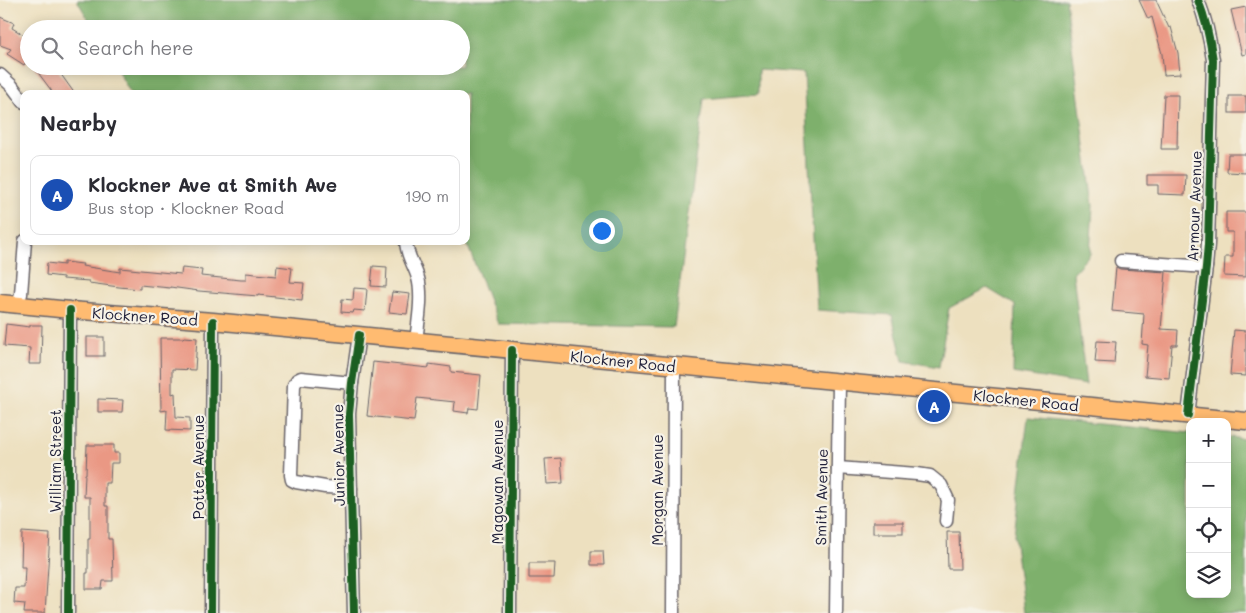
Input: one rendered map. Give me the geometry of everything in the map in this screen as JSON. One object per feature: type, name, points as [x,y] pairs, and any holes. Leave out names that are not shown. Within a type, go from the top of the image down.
[{"type":"main road","name":"Klockner Road","points":[[0,303],[213,321],[1246,421]]},
{"type":"street","name":"Armour Avenue","points":[[1188,415],[1208,244],[1213,60],[1210,36],[1198,0]]},
{"type":"street","points":[[0,76],[12,86],[20,97]]},
{"type":"street","points":[[18,304],[21,294],[25,245]]},
{"type":"street","points":[[406,245],[418,278],[420,303],[416,341]]},
{"type":"street","points":[[1121,261],[1206,267]]},
{"type":"street","name":"William Street","points":[[68,613],[70,310]]},
{"type":"street","name":"Potter Avenue","points":[[211,613],[213,321]]},
{"type":"street","name":"Junior Avenue","points":[[354,613],[349,414],[359,335]]},
{"type":"street","name":"Magowan Avenue","points":[[510,613],[512,350]]},
{"type":"street","name":"Morgan Avenue","points":[[673,613],[674,366]]},
{"type":"street","points":[[351,488],[325,487],[296,482],[292,480],[291,475],[294,385],[297,380],[301,378],[352,383]]},
{"type":"street","name":"Smith Avenue","points":[[836,613],[839,382]]},
{"type":"street","points":[[838,468],[930,476],[941,485],[948,500],[946,521]]},
{"type":"green space","points":[[77,0],[1066,0],[1093,206],[1090,254],[1073,273],[1086,385],[1013,373],[1015,305],[987,288],[949,308],[939,367],[903,361],[892,315],[817,310],[804,73],[758,70],[758,94],[704,99],[674,327],[498,324],[468,245],[470,245],[470,90],[129,90],[120,75],[470,75],[470,20],[89,20]]},
{"type":"green space","points":[[1028,417],[1186,433],[1186,598],[1231,598],[1231,437],[1246,439],[1246,613],[1024,613],[1014,536]]},
{"type":"building","points":[[1139,0],[1156,0],[1169,28],[1171,27],[1178,53],[1180,74],[1164,75],[1162,54],[1152,17],[1148,19]]},
{"type":"building","points":[[1246,7],[1246,54],[1242,55],[1231,10]]},
{"type":"building","points":[[0,17],[14,23],[12,28],[20,33],[20,62],[7,54],[11,49],[0,45]]},
{"type":"building","points":[[40,75],[61,75],[72,90],[51,90]]},
{"type":"building","points":[[1164,95],[1178,95],[1177,149],[1161,149]]},
{"type":"building","points":[[1229,96],[1246,96],[1246,113],[1229,113]]},
{"type":"building","points":[[1228,154],[1246,154],[1246,173],[1227,172]]},
{"type":"building","points":[[1147,175],[1186,175],[1185,195],[1158,194],[1158,185],[1147,185]]},
{"type":"building","points":[[1226,212],[1246,212],[1246,277],[1224,276],[1225,257],[1233,257],[1233,232],[1226,232]]},
{"type":"building","points":[[64,262],[120,272],[120,268],[181,274],[182,268],[202,270],[201,276],[241,280],[246,280],[246,273],[276,276],[277,266],[292,268],[290,282],[304,283],[302,300],[170,287],[140,285],[140,289],[119,287],[46,275],[47,263],[64,265]]},
{"type":"building","points":[[373,266],[387,267],[386,287],[371,286]]},
{"type":"building","points":[[1116,267],[1120,269],[1166,272],[1161,329],[1178,330],[1177,345],[1172,345],[1169,378],[1145,376],[1148,345],[1142,344],[1144,314],[1112,311]]},
{"type":"building","points":[[354,288],[367,289],[365,311],[341,312],[342,299],[353,300]]},
{"type":"building","points":[[392,292],[410,294],[407,314],[389,312]]},
{"type":"building","points":[[6,324],[30,327],[30,325],[42,325],[41,364],[29,364],[30,348],[4,346]]},
{"type":"building","points":[[1234,330],[1246,331],[1246,376],[1230,375]]},
{"type":"building","points":[[87,337],[104,337],[104,356],[87,356]]},
{"type":"building","points":[[160,338],[197,338],[195,370],[172,369],[172,394],[175,393],[176,417],[190,418],[190,431],[166,430],[167,410],[161,411]]},
{"type":"building","points":[[1097,341],[1116,342],[1114,363],[1095,362]]},
{"type":"building","points":[[373,362],[429,368],[429,364],[451,367],[451,372],[481,375],[478,409],[469,408],[468,413],[454,411],[455,402],[417,398],[414,421],[367,416]]},
{"type":"building","points":[[98,399],[123,400],[122,412],[98,412]]},
{"type":"building","points":[[87,445],[114,445],[114,453],[119,453],[119,463],[111,463],[110,483],[105,483],[105,506],[108,506],[108,539],[112,539],[113,581],[103,581],[102,589],[86,589],[88,539],[90,539],[90,497],[84,497]]},
{"type":"building","points":[[561,458],[563,483],[547,484],[545,459]]},
{"type":"building","points":[[873,522],[903,522],[903,533],[873,533]]},
{"type":"building","points":[[22,532],[50,534],[45,613],[24,613],[25,604],[14,603],[15,588],[24,588],[25,567],[21,567]]},
{"type":"building","points":[[947,532],[959,532],[960,569],[948,569]]},
{"type":"building","points":[[591,551],[603,551],[604,565],[591,565]]},
{"type":"building","points":[[529,563],[555,563],[554,578],[529,578]]},
{"type":"cycle path","points":[[1188,415],[1208,244],[1213,60],[1198,0]]},
{"type":"cycle path","points":[[68,613],[70,310]]},
{"type":"cycle path","points":[[211,613],[213,321]]},
{"type":"cycle path","points":[[354,613],[349,414],[359,335]]},
{"type":"cycle path","points":[[510,613],[512,350]]},
{"type":"place","name":"Klockner Ave at Smith Ave","points":[[934,406]]}]
